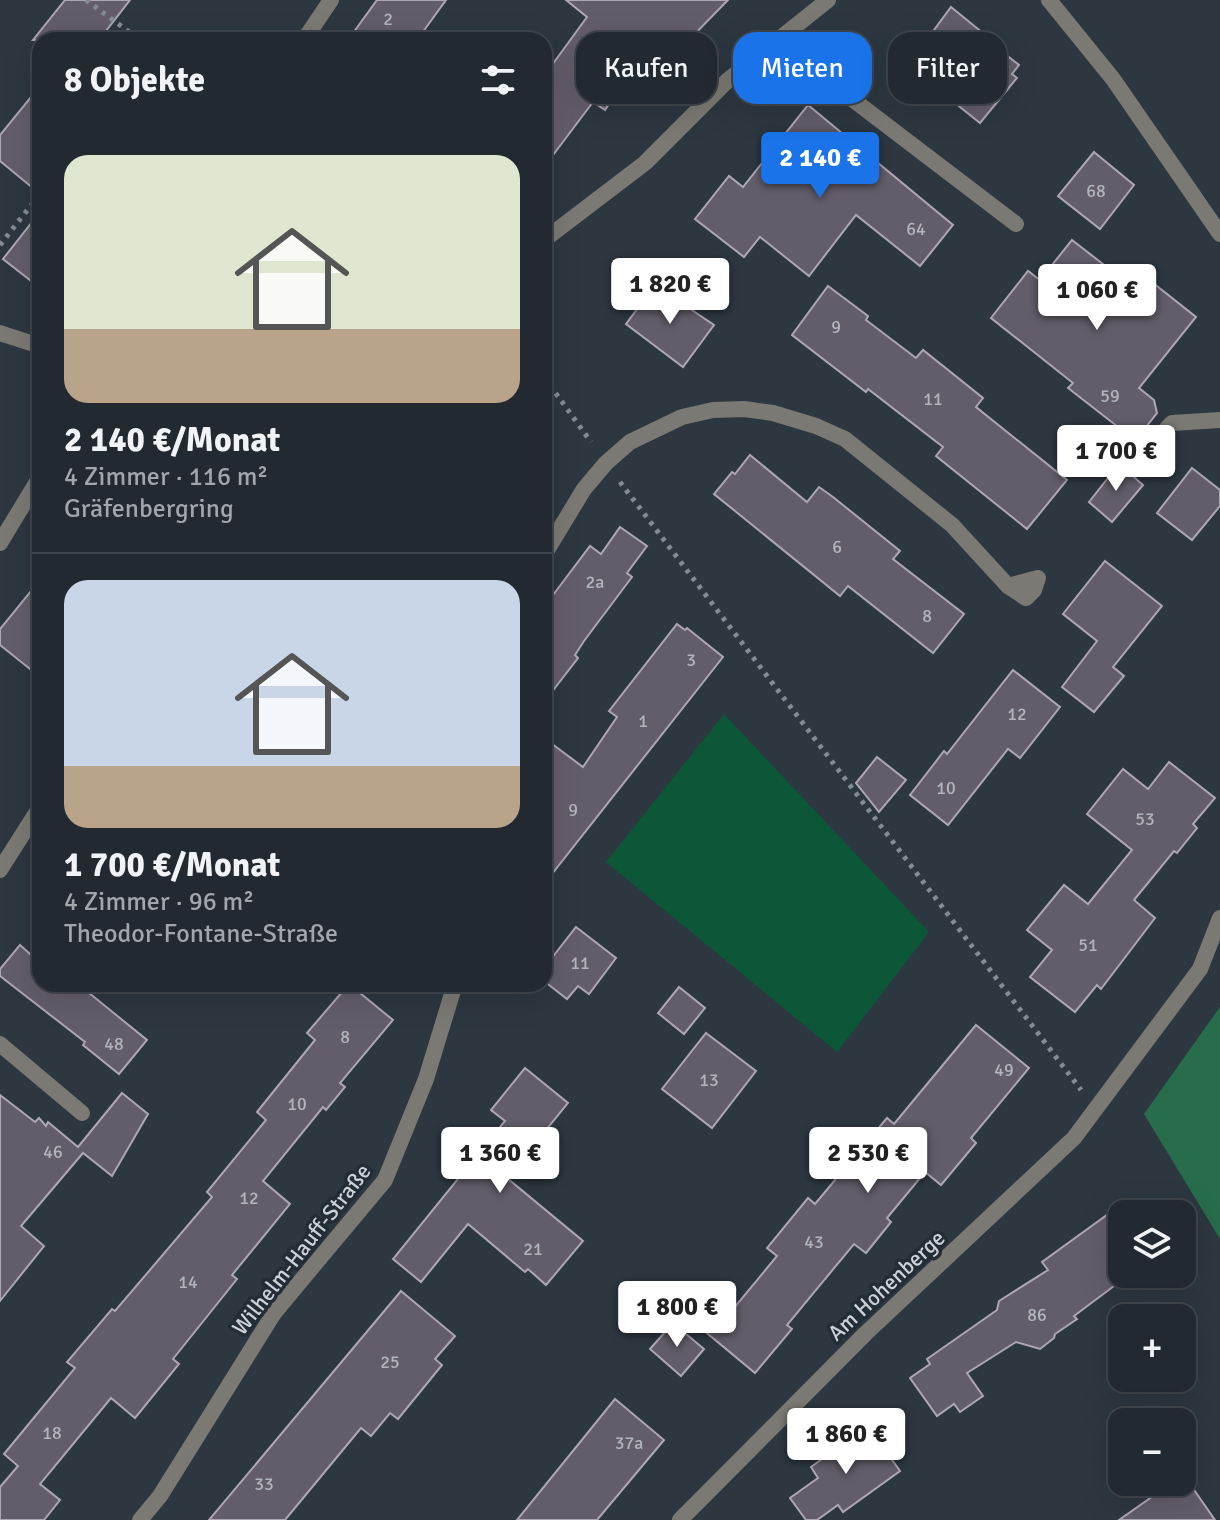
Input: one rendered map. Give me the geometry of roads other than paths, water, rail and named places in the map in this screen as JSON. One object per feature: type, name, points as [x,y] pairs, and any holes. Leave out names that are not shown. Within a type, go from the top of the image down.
[{"type":"street","points":[[309,32],[331,0]]},
{"type":"street","points":[[787,32],[828,0]]},
{"type":"street","points":[[1049,0],[1113,79],[1220,234]]},
{"type":"street","points":[[552,234],[645,163],[733,76]]},
{"type":"street","points":[[859,104],[1016,224]]},
{"type":"street","points":[[0,333],[32,343]]},
{"type":"street","points":[[552,542],[584,489],[606,463],[630,442],[682,417],[713,410],[744,409],[773,413],[845,439],[952,525],[1008,586]]},
{"type":"street","points":[[1151,445],[1172,423],[1220,420]]},
{"type":"street","points":[[0,543],[32,490]]},
{"type":"street","points":[[0,870],[32,820]]},
{"type":"street","name":"Am Hohenberge","points":[[680,1520],[865,1334],[1074,1138],[1200,969],[1220,918]]},
{"type":"street","name":"Wilhelm-Hauff-Straße","points":[[140,1520],[160,1496],[274,1313],[385,1180],[426,1079],[453,992]]},
{"type":"street","points":[[0,1044],[82,1113]]}]
